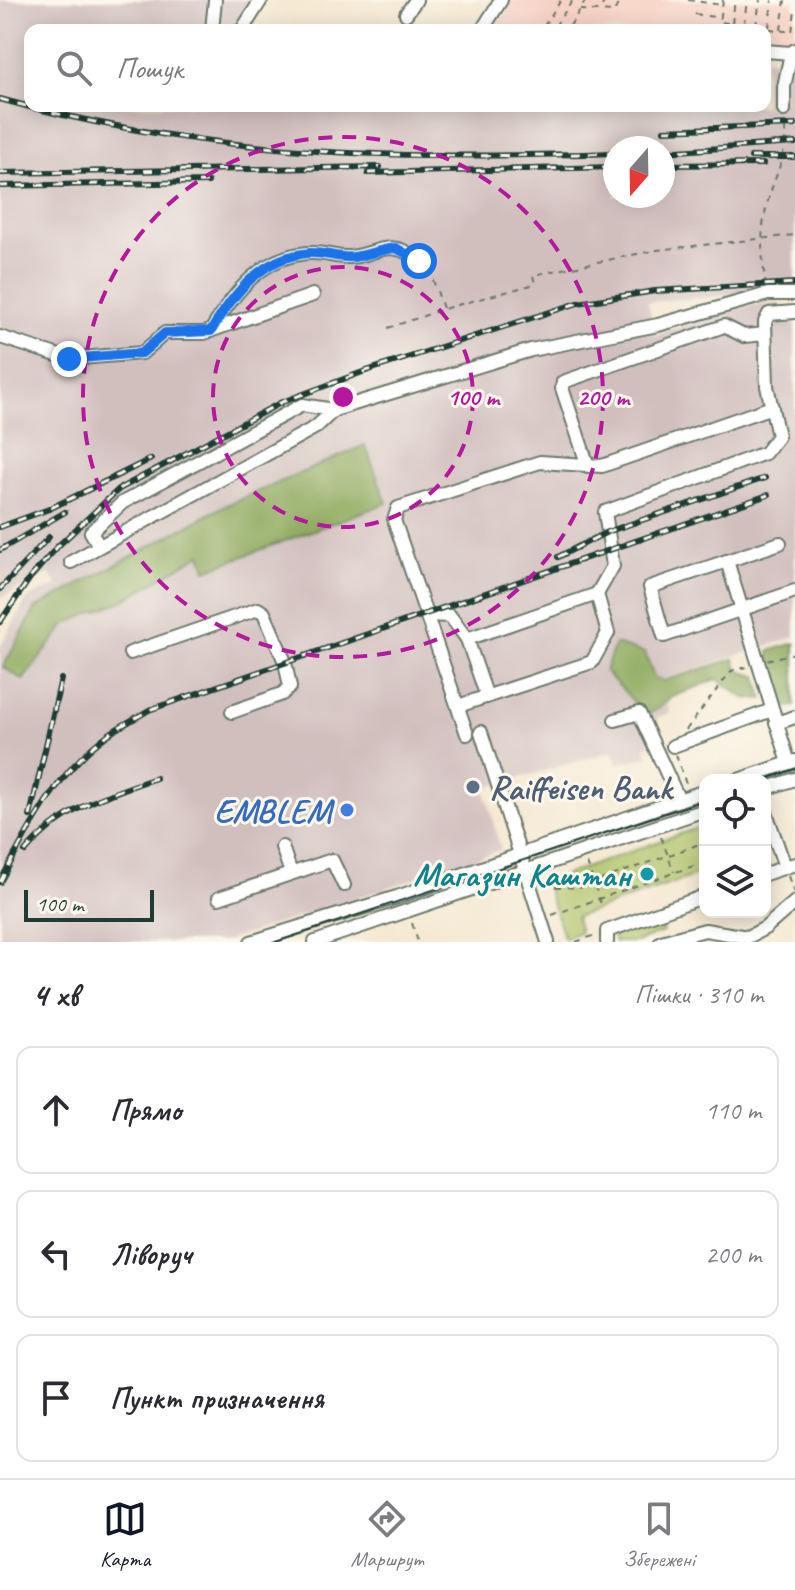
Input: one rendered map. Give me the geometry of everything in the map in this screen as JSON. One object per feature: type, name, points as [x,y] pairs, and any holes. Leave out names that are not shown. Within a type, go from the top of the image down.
[{"type":"street","points":[[213,24],[215,0]]},
{"type":"street","points":[[246,24],[261,0]]},
{"type":"street","points":[[406,14],[416,0]]},
{"type":"street","points":[[486,24],[501,0]]},
{"type":"street","points":[[771,51],[793,52],[784,87],[785,117]]},
{"type":"street","points":[[211,331],[240,288],[271,263],[312,253],[352,257],[396,248],[409,254]]},
{"type":"street","points":[[99,546],[91,532],[122,503],[302,405],[334,410],[531,350],[658,325],[768,294],[795,294]]},
{"type":"street","points":[[0,337],[69,359],[142,353],[165,333],[211,331],[313,295]]},
{"type":"street","points":[[467,639],[597,594],[613,566],[605,512],[765,453],[778,436],[767,386],[765,334],[769,314],[795,312]]},
{"type":"street","points":[[588,466],[562,388],[563,382],[724,326],[744,336],[765,334]]},
{"type":"street","points":[[467,734],[394,520],[398,508],[540,462],[602,466],[772,407]]},
{"type":"street","points":[[71,562],[316,427],[334,410]]},
{"type":"street","points":[[780,543],[650,587],[664,636],[795,591]]},
{"type":"street","points":[[727,561],[774,717],[792,762],[756,774]]},
{"type":"street","points":[[458,706],[592,662],[608,633],[597,594]]},
{"type":"street","points":[[130,653],[258,609],[264,613],[285,662],[290,687],[282,694],[232,712]]},
{"type":"street","points":[[426,615],[450,616],[467,639],[487,697]]},
{"type":"street","points":[[615,720],[639,713],[679,800]]},
{"type":"street","points":[[673,746],[774,717],[795,717]]},
{"type":"street","points":[[481,732],[548,942]]},
{"type":"street","points":[[771,787],[795,779]]},
{"type":"street","points":[[251,942],[520,856],[699,793]]},
{"type":"street","points":[[315,942],[525,871],[699,817]]},
{"type":"street","points":[[771,823],[790,865],[771,872]]},
{"type":"street","points":[[282,847],[291,873]]},
{"type":"street","points":[[219,898],[332,860],[344,885]]},
{"type":"street","points":[[607,937],[699,899]]},
{"type":"street","points":[[661,942],[682,939],[705,930],[729,939],[748,937],[795,902]]},
{"type":"path","points":[[545,24],[561,0]]},
{"type":"path","points":[[556,24],[573,0]]},
{"type":"path","points":[[571,24],[586,0]]},
{"type":"path","points":[[602,6],[605,0]]},
{"type":"path","points":[[580,10],[614,12],[620,0]]},
{"type":"path","points":[[688,0],[722,5]]},
{"type":"path","points":[[723,0],[720,22],[732,24],[735,0]]},
{"type":"path","points":[[744,24],[747,0]]},
{"type":"path","points":[[756,24],[760,0]]},
{"type":"path","points":[[769,24],[772,0]]},
{"type":"path","points":[[781,30],[785,0]]},
{"type":"path","points":[[771,29],[792,32],[795,11]]},
{"type":"path","points":[[695,14],[720,18]]},
{"type":"path","points":[[768,294],[762,238],[767,203],[786,154],[785,117]]},
{"type":"path","points":[[388,328],[443,309],[535,284],[533,275],[657,250],[795,235]]},
{"type":"path","points":[[409,254],[419,261],[433,280],[443,309]]},
{"type":"path","points":[[687,788],[673,746],[731,671],[795,653]]},
{"type":"path","points":[[661,837],[675,873]]},
{"type":"path","points":[[543,886],[574,889],[699,844]]},
{"type":"path","points":[[587,863],[602,908]]},
{"type":"path","points":[[552,915],[699,864]]},
{"type":"path","points":[[790,865],[795,894]]},
{"type":"path","points":[[412,923],[418,942]]},
{"type":"path","points":[[576,942],[607,937]]},
{"type":"shaded area","points":[[0,0],[257,0],[243,24],[24,24],[24,112],[771,112],[771,59],[795,61],[795,290],[648,302],[655,335],[751,305],[778,302],[785,320],[795,319],[795,637],[660,680],[670,713],[657,718],[664,741],[646,747],[648,756],[617,764],[613,751],[484,788],[501,850],[223,942],[0,942],[0,647],[27,599],[58,585],[49,574],[0,598]]},
{"type":"shaded area","points":[[501,0],[782,0],[795,6],[795,38],[784,47],[771,44],[771,24],[489,24]]},
{"type":"green space","points":[[365,445],[387,503],[206,570],[201,554],[122,601],[67,623],[23,680],[3,667],[36,608],[222,507]]},
{"type":"green space","points":[[795,643],[795,706],[784,707],[770,685],[769,651]]},
{"type":"green space","points":[[615,644],[645,653],[654,677],[663,681],[734,659],[739,671],[757,676],[763,699],[745,698],[717,679],[672,697],[655,711],[635,719],[629,711],[635,705],[605,671]]},
{"type":"green space","points":[[699,827],[699,874],[576,917],[580,932],[564,938],[545,882]]},
{"type":"green space","points":[[658,920],[663,932],[636,942],[615,942],[613,936]]},
{"type":"tram line","points":[[771,778],[795,769]]},
{"type":"tram line","points":[[276,942],[699,802]]},
{"type":"railway","points":[[0,99],[24,105]]},
{"type":"railway","points":[[53,112],[154,133],[305,150],[458,156],[603,153]]},
{"type":"railway","points":[[664,130],[795,125]]},
{"type":"railway","points":[[675,151],[795,143]]},
{"type":"railway","points":[[751,157],[795,157]]},
{"type":"railway","points":[[675,165],[763,164]]},
{"type":"railway","points":[[0,173],[380,167]]},
{"type":"railway","points":[[368,173],[603,167]]},
{"type":"railway","points":[[0,186],[208,182]]},
{"type":"railway","points":[[0,622],[30,578],[59,545],[119,489],[282,402],[360,373],[578,303],[655,291],[795,283]]},
{"type":"railway","points":[[0,527],[49,509],[151,459]]},
{"type":"railway","points":[[558,557],[607,532],[765,478]]},
{"type":"railway","points":[[0,882],[43,806],[69,771],[106,736],[149,710],[768,495]]},
{"type":"railway","points":[[0,550],[65,512]]},
{"type":"railway","points":[[0,589],[49,537]]},
{"type":"railway","points":[[30,816],[61,679]]},
{"type":"railway","points":[[25,852],[68,815],[101,798],[156,778]]},
{"type":"place","name":"Raiffeisen Bank","points":[[473,787]]},
{"type":"place","name":"EMBLEM","points":[[347,810]]},
{"type":"place","name":"Магазин Каштан","points":[[647,874]]},
{"type":"route","points":[[69,359],[142,353],[148,351],[155,340],[165,333],[211,331],[240,288],[271,263],[282,259],[312,253],[352,257],[396,248],[419,261]]}]
